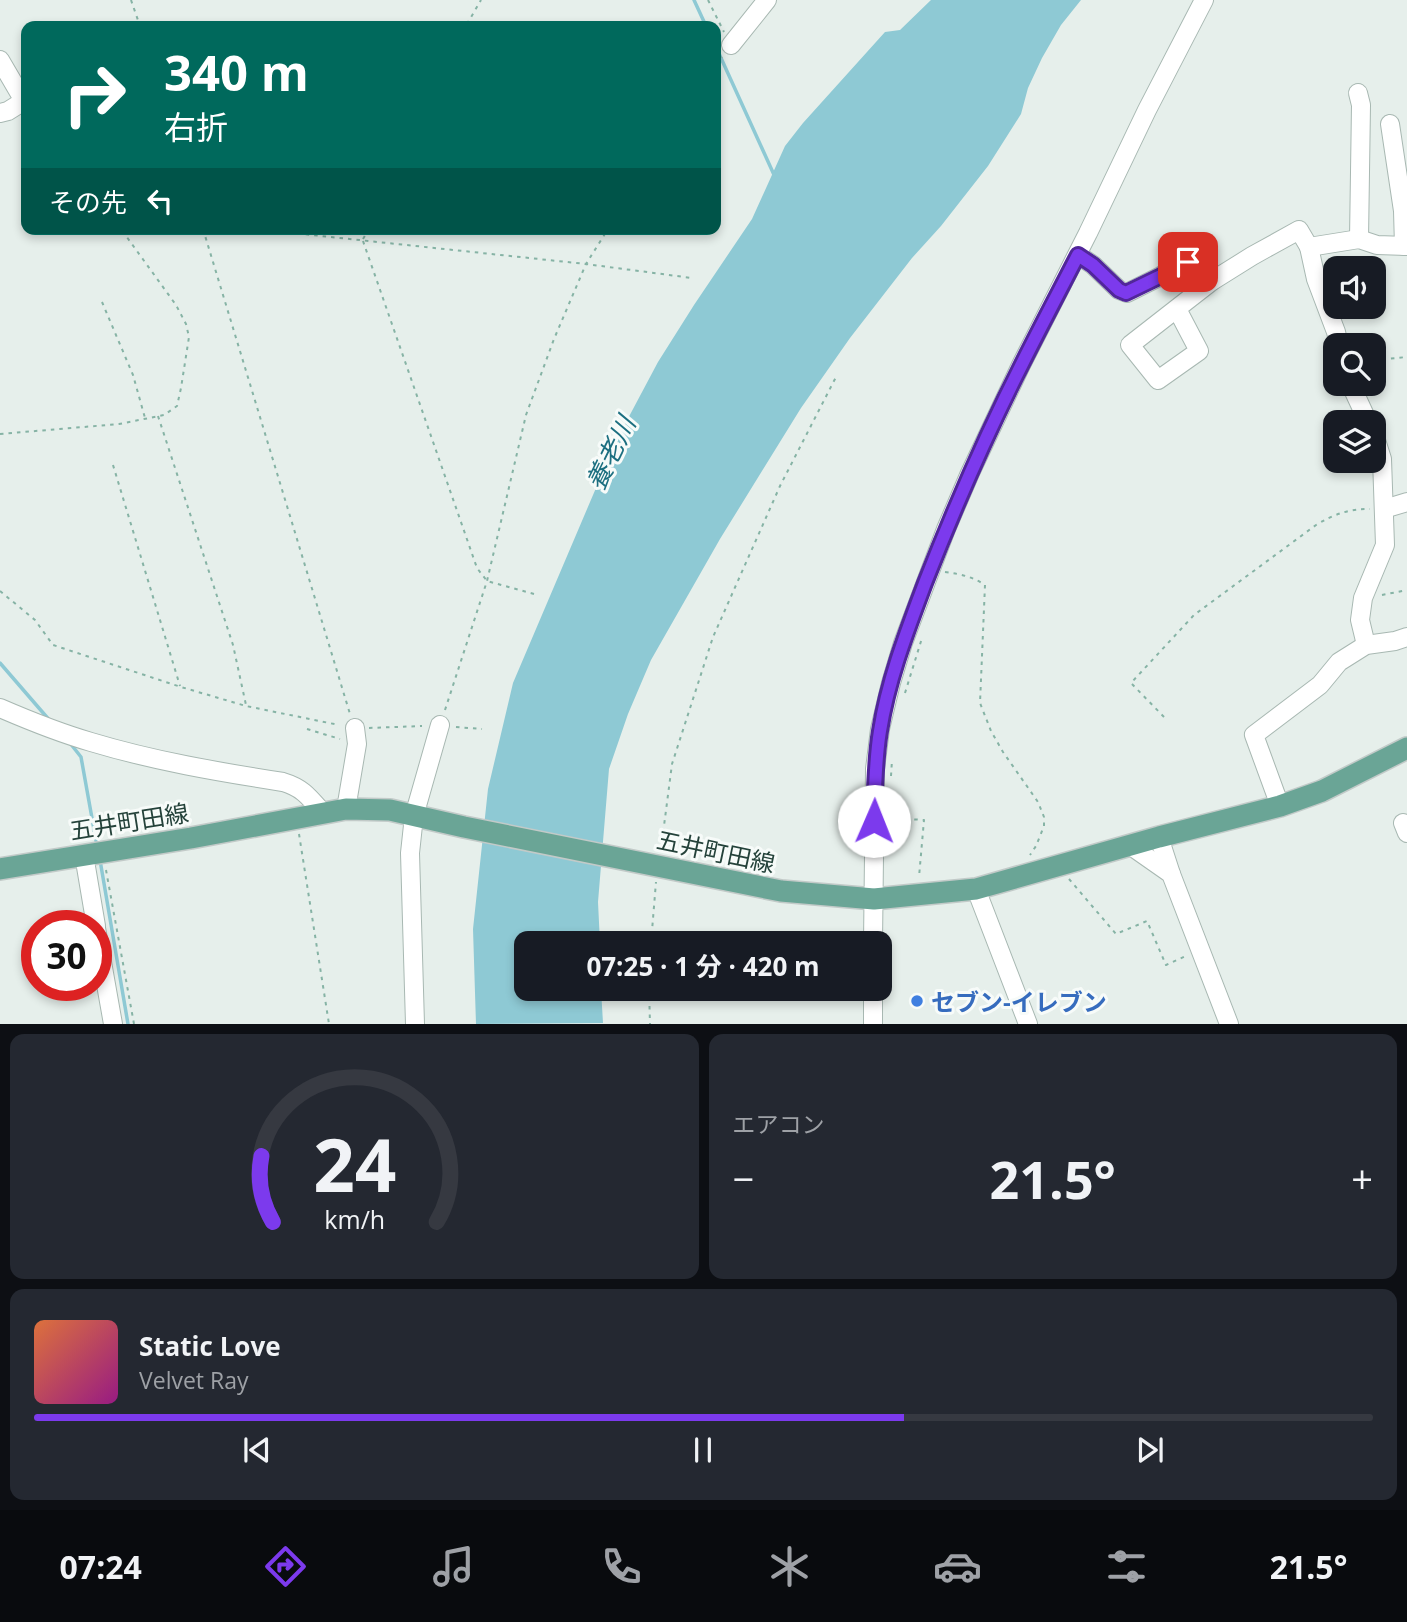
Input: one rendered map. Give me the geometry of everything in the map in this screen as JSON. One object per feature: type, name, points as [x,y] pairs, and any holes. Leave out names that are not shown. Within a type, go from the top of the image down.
[{"type":"main road","name":"五井町田線","points":[[0,869],[346,809],[368,808],[390,810],[464,827],[659,858],[781,891],[874,900],[976,889],[1158,837],[1280,806],[1322,791],[1407,748]]},
{"type":"street","points":[[731,45],[767,0]]},
{"type":"street","points":[[873,931],[875,769],[880,729],[903,643],[970,473],[1147,110],[1204,0]]},
{"type":"street","points":[[0,60],[21,96]]},
{"type":"street","points":[[1359,93],[1359,240]]},
{"type":"street","points":[[0,113],[21,103]]},
{"type":"street","points":[[1309,247],[1359,240],[1377,245],[1405,246],[1403,211],[1390,124]]},
{"type":"street","points":[[1177,309],[1212,281],[1299,230],[1309,247],[1316,279],[1336,333]]},
{"type":"street","points":[[1078,255],[1126,293],[1188,262],[1212,281]]},
{"type":"street","points":[[1366,645],[1360,620],[1363,598],[1385,545],[1383,473]]},
{"type":"street","points":[[1384,509],[1407,502]]},
{"type":"street","points":[[1280,806],[1254,735],[1320,685],[1339,662],[1366,645],[1407,637]]},
{"type":"street","points":[[0,708],[90,742],[170,762],[298,786],[323,813]]},
{"type":"street","points":[[415,1024],[410,853],[414,816],[440,725]]},
{"type":"street","points":[[346,809],[356,736]]},
{"type":"street","points":[[1158,837],[1229,1024]]},
{"type":"street","points":[[1131,846],[1171,874]]},
{"type":"street","points":[[93,854],[95,910]]},
{"type":"street","points":[[976,889],[1028,1024]]},
{"type":"street","points":[[109,1001],[113,1024]]},
{"type":"street","points":[[873,1001],[873,1024]]},
{"type":"path","points":[[131,0],[138,21]]},
{"type":"path","points":[[468,21],[481,0]]},
{"type":"path","points":[[708,0],[719,21]]},
{"type":"path","points":[[721,25],[731,45]]},
{"type":"path","points":[[0,434],[119,424],[164,415],[177,406],[189,337],[186,324],[176,305],[125,235]]},
{"type":"path","points":[[205,235],[356,736]]},
{"type":"path","points":[[313,235],[692,278]]},
{"type":"path","points":[[362,240],[365,235]]},
{"type":"path","points":[[440,725],[487,581],[526,415],[554,338],[586,264],[604,235]]},
{"type":"path","points":[[362,240],[477,568],[487,581],[534,594]]},
{"type":"path","points":[[102,302],[133,375],[145,419]]},
{"type":"path","points":[[1386,359],[1407,357]]},
{"type":"path","points":[[652,931],[672,764],[713,637],[780,486],[836,377]]},
{"type":"path","points":[[158,416],[233,645],[246,706]]},
{"type":"path","points":[[113,465],[181,687]]},
{"type":"path","points":[[1164,717],[1131,683],[1194,615],[1316,525],[1335,514],[1356,509],[1384,509]]},
{"type":"path","points":[[935,559],[942,571],[975,578],[985,585],[980,703],[991,731],[1038,802],[1044,817],[1044,826],[1029,857]]},
{"type":"path","points":[[1363,598],[1407,590]]},
{"type":"path","points":[[0,591],[35,620],[53,645],[181,687],[356,736]]},
{"type":"path","points":[[903,699],[923,635]]},
{"type":"path","points":[[307,729],[356,736],[440,725],[482,729]]},
{"type":"path","points":[[890,784],[892,760]]},
{"type":"path","points":[[888,808],[891,818],[924,820],[918,895]]},
{"type":"path","points":[[296,818],[329,1024]]},
{"type":"path","points":[[93,854],[134,1024]]},
{"type":"path","points":[[1058,866],[1116,934],[1147,921],[1166,965],[1200,950]]},
{"type":"path","points":[[649,1001],[650,1024]]},
{"type":"water","points":[[931,0],[1081,0],[1061,25],[1042,58],[1028,88],[1021,114],[988,166],[850,338],[801,408],[720,539],[651,660],[609,769],[598,902],[599,931],[514,931],[514,1001],[602,1001],[603,1023],[476,1024],[473,929],[488,789],[513,683],[616,441],[658,362],[752,219],[785,146],[885,32],[900,30]]},
{"type":"waterway","points":[[694,0],[704,21]]},
{"type":"waterway","points":[[721,58],[775,177]]},
{"type":"waterway","points":[[0,663],[51,722]]},
{"type":"waterway","points":[[70,743],[81,757],[97,846]]},
{"type":"waterway","points":[[100,860],[128,1024]]},
{"type":"place","name":"セブン-イレブン","points":[[917,1001]]},
{"type":"route","points":[[874,821],[875,769],[880,729],[891,683],[915,608],[970,473],[1021,365],[1078,255],[1126,293],[1188,262]]},
{"type":"water label","name":"養老川","points":[[610,453]]}]
